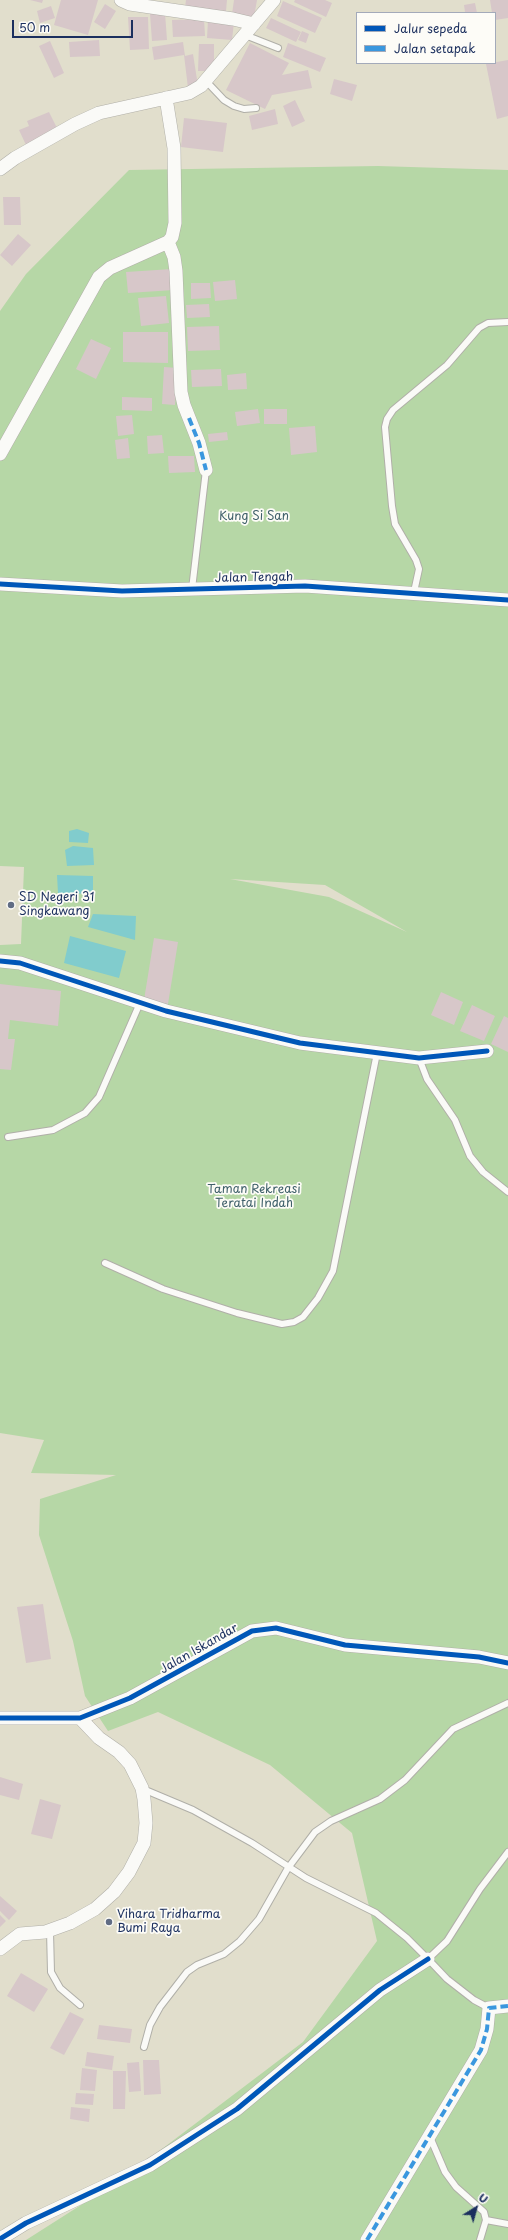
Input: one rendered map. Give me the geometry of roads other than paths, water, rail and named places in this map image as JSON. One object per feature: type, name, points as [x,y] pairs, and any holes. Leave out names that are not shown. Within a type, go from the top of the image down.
[{"type":"street","points":[[122,0],[254,24]]},
{"type":"street","points":[[0,169],[15,158],[75,124],[99,113],[189,93],[206,81],[274,0]]},
{"type":"street","points":[[0,454],[99,277],[110,268],[168,242],[172,237],[176,223],[174,148],[166,98]]},
{"type":"street","points":[[168,242],[174,257],[176,271],[181,392],[184,405],[199,443],[206,470]]},
{"type":"street","name":"Jalan Tengah","points":[[0,584],[122,591],[305,586],[414,592],[508,600]]},
{"type":"street","points":[[0,961],[20,963],[140,1003],[300,1043],[419,1058],[487,1051]]},
{"type":"street","name":"Jalan Iskandar","points":[[0,1718],[80,1718],[130,1698],[252,1630],[276,1628],[346,1645],[478,1657],[508,1663]]},
{"type":"street","points":[[0,1949],[20,1934],[50,1930],[70,1923],[95,1909],[114,1892],[129,1872],[144,1843],[146,1823],[142,1788],[130,1764],[119,1752],[99,1738],[80,1718]]},
{"type":"street","points":[[0,2238],[26,2223],[150,2165],[237,2109],[380,1990],[428,1959]]},
{"type":"street","points":[[367,2240],[481,2050],[487,2029],[489,2008],[508,2006]]},
{"type":"lane","points":[[245,35],[278,48]]},
{"type":"lane","points":[[206,81],[224,100],[234,106],[244,109],[256,108]]},
{"type":"lane","points":[[414,592],[419,569],[416,560],[395,524],[385,427],[387,419],[397,406],[447,365],[479,328],[488,323],[508,322]]},
{"type":"lane","points":[[192,589],[206,470]]},
{"type":"lane","points":[[8,1137],[53,1130],[85,1113],[99,1097],[140,1003]]},
{"type":"lane","points":[[105,1263],[163,1289],[237,1313],[282,1324],[294,1322],[302,1317],[318,1298],[333,1271],[377,1052]]},
{"type":"lane","points":[[419,1058],[427,1079],[455,1120],[470,1156],[483,1172],[508,1192]]},
{"type":"lane","points":[[144,2047],[150,2025],[160,2007],[187,1972],[197,1965],[224,1954],[240,1941],[259,1919],[288,1868],[315,1832],[331,1821],[380,1799],[405,1780],[453,1729],[508,1703]]},
{"type":"lane","points":[[142,1788],[193,1810],[252,1843],[288,1868],[376,1913],[406,1938],[447,1980],[474,2000],[489,2008]]},
{"type":"lane","points":[[428,1959],[447,1941],[480,1890],[508,1852]]},
{"type":"lane","points":[[50,1930],[51,1972],[60,1988],[80,2005]]},
{"type":"lane","points":[[429,2136],[445,2172],[456,2187],[484,2212],[486,2220],[480,2240]]},
{"type":"lane","points":[[486,2220],[508,2224]]},
{"type":"water","points":[[77,829],[89,833],[88,843],[69,842],[69,831]]},
{"type":"water","points":[[73,846],[93,848],[94,865],[67,866],[65,850]]},
{"type":"water","points":[[57,875],[93,876],[93,894],[58,893]]},
{"type":"water","points":[[93,914],[136,916],[135,940],[88,927]]},
{"type":"water","points":[[70,936],[126,951],[119,978],[64,963]]},
{"type":"place","name":"SD Negeri 31 Singkawang","points":[[11,905]]},
{"type":"place","name":"Vihara Tridharma Bumi Raya","points":[[109,1922]]},
{"type":"park label","name":"Kung Si San","points":[[254,517]]},
{"type":"park label","name":"Taman Rekreasi Teratai Indah","points":[[254,1197]]}]
